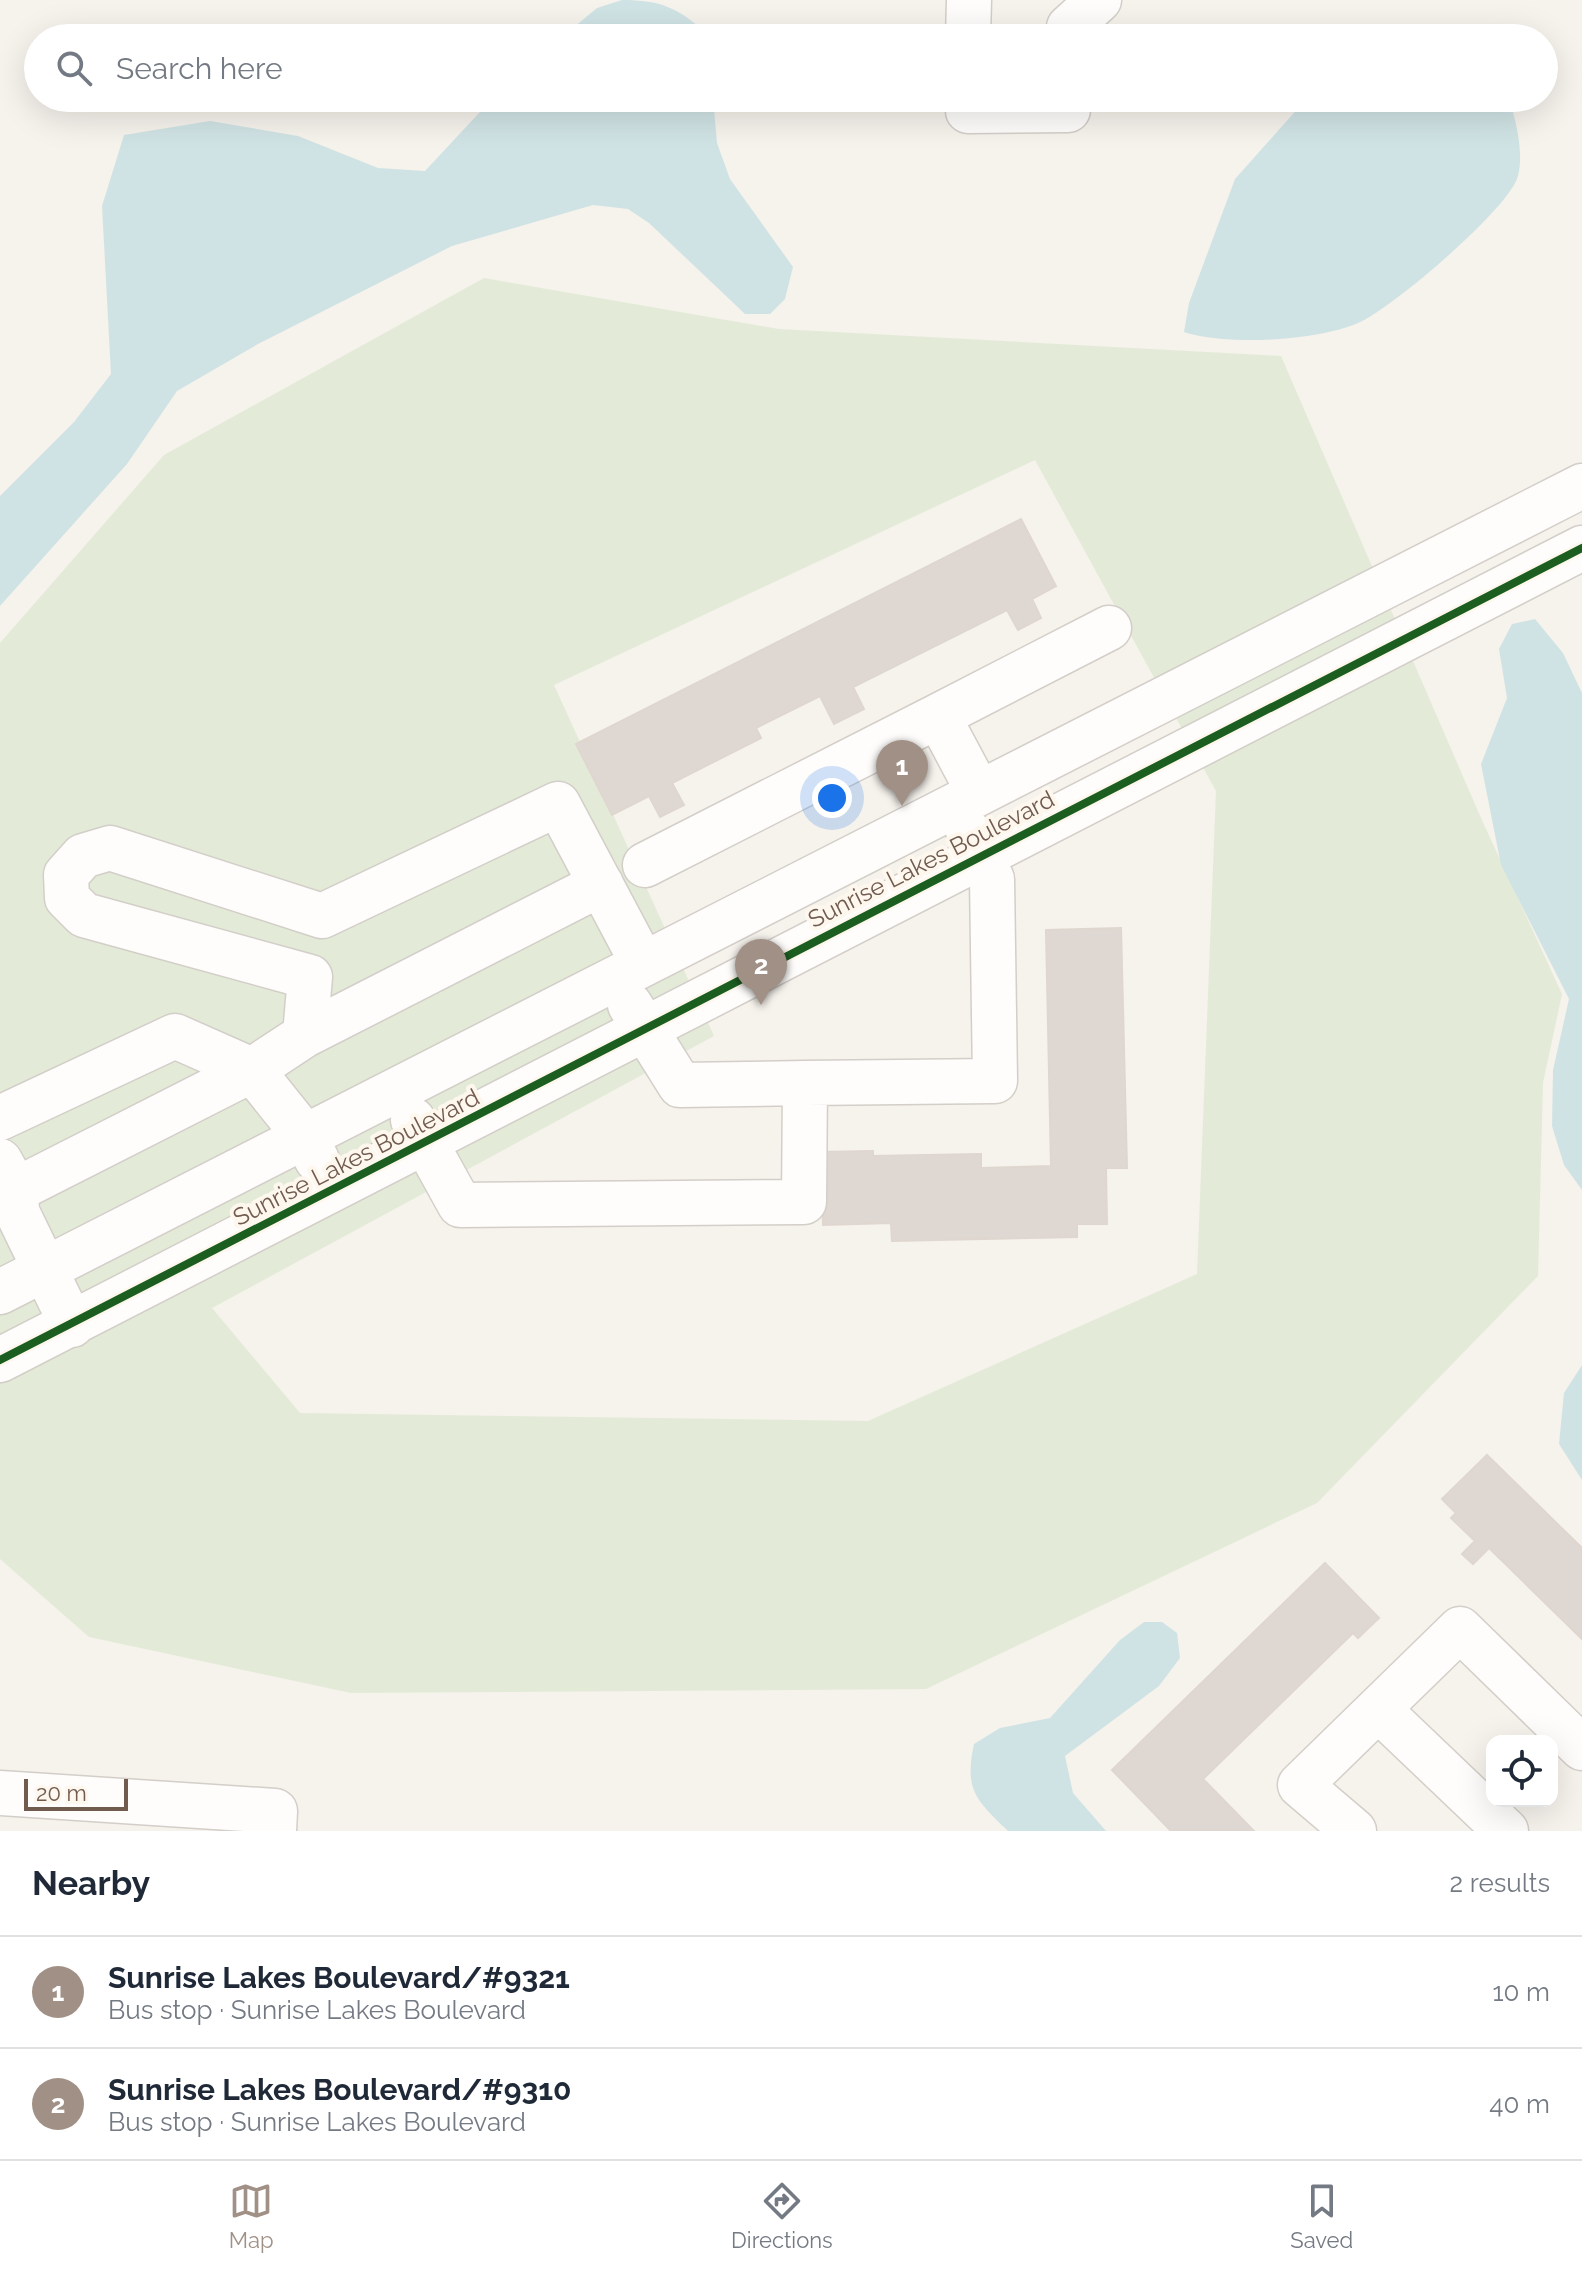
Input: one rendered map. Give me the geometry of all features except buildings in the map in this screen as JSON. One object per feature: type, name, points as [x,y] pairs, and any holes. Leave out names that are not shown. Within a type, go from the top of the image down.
[{"type":"street","points":[[968,24],[969,0]]},
{"type":"street","name":"Sunrise Lakes Boulevard","points":[[0,1292],[1582,486]]},
{"type":"street","name":"Sunrise Lakes Boulevard","points":[[0,1360],[1582,548]]},
{"type":"street","points":[[645,865],[1109,628]]},
{"type":"street","points":[[310,977],[84,915],[67,898],[66,875],[83,856],[110,848],[322,916],[558,804],[601,884],[646,1031],[680,1085],[995,1081],[992,879],[938,716]]},
{"type":"street","points":[[5,1183],[252,1070],[305,1035],[601,884]]},
{"type":"street","points":[[305,1035],[310,977],[322,916]]},
{"type":"street","points":[[0,1118],[175,1036],[252,1070],[305,1136],[332,1191]]},
{"type":"street","points":[[396,1090],[460,1205],[804,1202],[805,1083]]},
{"type":"street","points":[[5,1183],[35,1198],[56,1262],[85,1319]]},
{"type":"street","points":[[1354,1831],[1300,1785],[1460,1629],[1582,1748]]},
{"type":"street","points":[[1378,1709],[1506,1831]]},
{"type":"street","points":[[0,1793],[275,1811],[274,1831]]},
{"type":"green space","points":[[484,278],[779,329],[1281,356],[1481,818],[1562,994],[1543,1083],[1538,1276],[1317,1503],[926,1689],[351,1693],[89,1637],[0,1559],[0,643],[164,455]],"holes":[[[1035,460],[1216,791],[1197,1274],[868,1421],[300,1413],[212,1308],[714,1036],[554,685]]]},
{"type":"shaded area","points":[[622,0],[648,2],[668,7],[696,24],[578,24],[597,8]]},
{"type":"shaded area","points":[[480,112],[714,112],[717,143],[730,179],[793,267],[785,299],[770,314],[745,314],[649,223],[628,209],[593,205],[452,246],[258,344],[177,391],[127,464],[0,606],[0,496],[74,422],[111,374],[102,206],[124,135],[210,121],[298,136],[378,168],[425,171]]},
{"type":"shaded area","points":[[1295,112],[1513,112],[1520,147],[1518,176],[1510,191],[1472,233],[1421,279],[1358,323],[1319,334],[1271,340],[1223,339],[1184,332],[1189,303],[1235,179]]},
{"type":"shaded area","points":[[1535,619],[1563,653],[1582,693],[1582,1190],[1564,1165],[1552,1126],[1553,1070],[1569,999],[1501,865],[1481,764],[1507,698],[1499,649],[1512,624]]},
{"type":"shaded area","points":[[1582,1365],[1582,1480],[1559,1444],[1564,1393]]},
{"type":"shaded area","points":[[1144,1622],[1162,1622],[1177,1633],[1180,1658],[1159,1686],[1065,1756],[1073,1793],[1106,1831],[1008,1831],[975,1793],[971,1773],[974,1744],[1000,1728],[1050,1718],[1120,1640]]},
{"type":"cycle path","points":[[0,1360],[1582,548]]},
{"type":"place","name":"Sunrise Lakes Boulevard/#9321","points":[[902,806]]},
{"type":"place","name":"Sunrise Lakes Boulevard/#9310","points":[[761,1005]]}]
